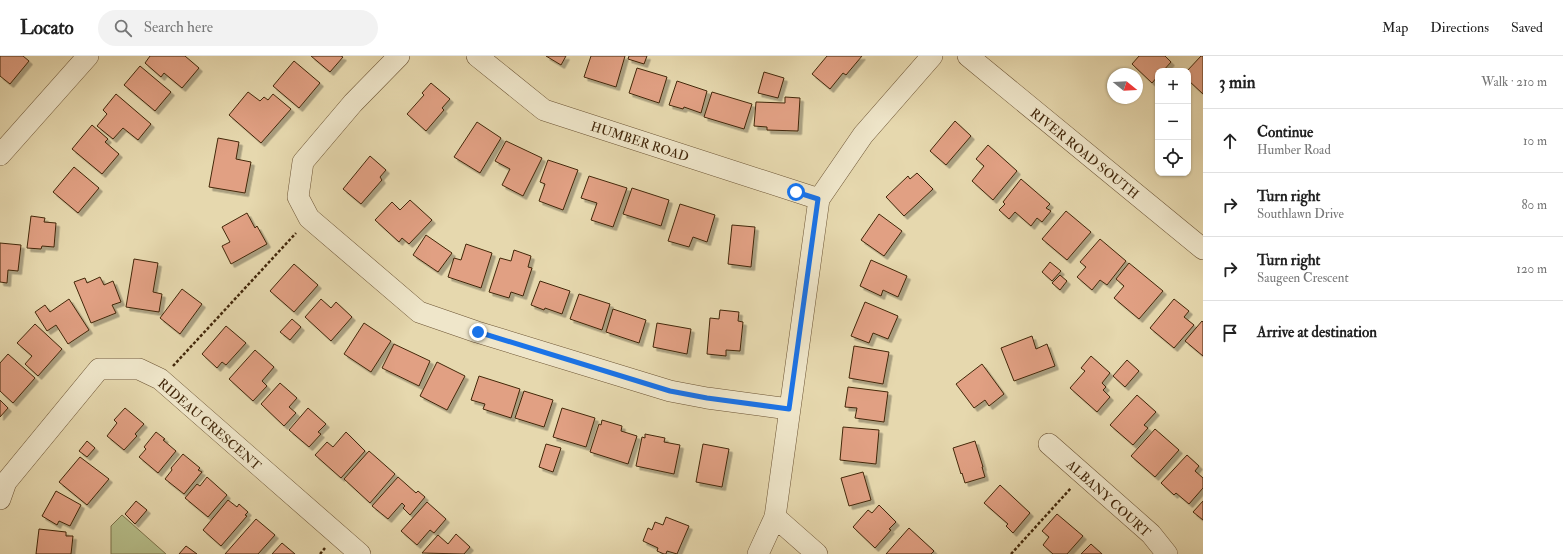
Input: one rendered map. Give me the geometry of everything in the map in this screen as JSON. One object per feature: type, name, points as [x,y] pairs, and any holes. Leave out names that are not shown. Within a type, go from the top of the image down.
[{"type":"street","points":[[0,155],[88,56]]},
{"type":"street","points":[[399,56],[352,103],[303,162],[298,198],[309,218],[419,312],[478,332],[670,391],[707,398],[789,409]]},
{"type":"street","name":"HUMBER ROAD","points":[[477,56],[544,110],[818,199]]},
{"type":"street","points":[[758,554],[775,517],[818,199],[864,135],[932,56]]},
{"type":"street","name":"RIVER ROAD SOUTH","points":[[968,56],[1203,250]]},
{"type":"street","name":"RIDEAU CRESCENT","points":[[0,499],[6,482],[99,369],[139,369],[160,379],[360,554]]},
{"type":"street","name":"ALBANY COURT","points":[[1048,444],[1151,534],[1167,554]]},
{"type":"street","points":[[775,517],[817,554]]},
{"type":"path","points":[[160,379],[309,218]]},
{"type":"path","points":[[1011,554],[1084,475]]},
{"type":"green space","points":[[122,515],[166,554],[111,554],[111,526]]},
{"type":"building","points":[[0,56],[23,56],[29,61],[10,84],[0,76]]},
{"type":"building","points":[[150,56],[185,56],[199,68],[182,88],[164,73],[161,77],[145,63]]},
{"type":"building","points":[[311,56],[341,56],[343,57],[330,72]]},
{"type":"building","points":[[546,56],[566,56],[561,65]]},
{"type":"building","points":[[591,56],[625,56],[616,87],[584,77]]},
{"type":"building","points":[[629,56],[647,56],[644,64],[628,59]]},
{"type":"building","points":[[827,56],[862,56],[846,75],[843,73],[830,89],[812,74]]},
{"type":"building","points":[[1139,56],[1165,56],[1171,62],[1166,68],[1155,68],[1155,80],[1152,83],[1143,74],[1143,68],[1136,68],[1132,64]]},
{"type":"building","points":[[1201,56],[1203,56],[1203,94],[1191,83],[1190,68]]},
{"type":"building","points":[[294,61],[320,83],[299,108],[273,86]]},
{"type":"building","points":[[140,66],[171,92],[155,111],[124,85]]},
{"type":"building","points":[[637,68],[667,77],[659,103],[629,93]]},
{"type":"building","points":[[764,72],[784,78],[778,98],[758,93]]},
{"type":"building","points":[[677,81],[707,91],[701,113],[684,107],[683,109],[669,105]]},
{"type":"building","points":[[431,83],[450,99],[442,108],[444,110],[426,131],[407,114],[424,95],[422,93]]},
{"type":"building","points":[[248,92],[260,101],[264,97],[268,100],[273,94],[291,109],[261,143],[229,115]]},
{"type":"building","points":[[712,92],[752,104],[744,129],[704,117]]},
{"type":"building","points":[[116,94],[151,124],[138,140],[123,128],[113,139],[97,126],[107,114],[103,110]]},
{"type":"building","points":[[785,97],[800,98],[798,131],[767,130],[767,127],[754,126],[756,102],[785,103]]},
{"type":"building","points":[[955,121],[971,136],[946,165],[930,151]]},
{"type":"building","points":[[477,122],[501,138],[480,173],[454,157]]},
{"type":"building","points":[[92,125],[108,139],[105,142],[119,154],[102,174],[72,149]]},
{"type":"building","points":[[218,138],[239,142],[236,159],[251,162],[245,193],[209,187]]},
{"type":"building","points":[[506,141],[542,158],[523,196],[502,185],[510,169],[495,161]]},
{"type":"building","points":[[988,145],[1017,171],[993,200],[972,181],[984,166],[976,159]]},
{"type":"building","points":[[370,156],[386,170],[380,177],[382,180],[361,204],[343,189]]},
{"type":"building","points":[[548,160],[578,170],[563,210],[539,201],[545,184],[540,182]]},
{"type":"building","points":[[74,167],[99,188],[78,213],[53,192]]},
{"type":"building","points":[[917,173],[933,189],[904,216],[886,197],[908,176],[910,179]]},
{"type":"building","points":[[589,176],[627,188],[613,227],[591,220],[597,203],[581,198]]},
{"type":"building","points":[[1021,179],[1050,204],[1046,208],[1051,211],[1042,222],[1037,218],[1031,226],[1015,212],[1009,219],[999,210],[1005,204],[1003,202]]},
{"type":"building","points":[[632,188],[669,200],[661,226],[623,214]]},
{"type":"building","points":[[410,200],[432,220],[409,244],[402,238],[399,242],[375,220],[392,202],[400,210]]},
{"type":"building","points":[[680,204],[715,215],[707,242],[693,237],[689,247],[668,241]]},
{"type":"building","points":[[1066,211],[1091,232],[1067,260],[1042,239]]},
{"type":"building","points":[[247,213],[255,228],[257,226],[267,244],[231,264],[222,246],[230,242],[222,227]]},
{"type":"building","points":[[879,214],[902,231],[884,256],[861,240]]},
{"type":"building","points":[[31,216],[45,218],[44,222],[56,223],[54,247],[42,246],[41,249],[27,248]]},
{"type":"building","points":[[732,225],[755,227],[751,267],[728,264]]},
{"type":"building","points":[[426,235],[452,253],[438,272],[413,255]]},
{"type":"building","points":[[1100,239],[1126,261],[1107,285],[1100,280],[1092,290],[1077,277],[1086,267],[1080,262]]},
{"type":"building","points":[[0,243],[21,245],[18,271],[8,270],[7,283],[0,282]]},
{"type":"building","points":[[466,244],[492,253],[481,288],[448,277],[454,258],[461,260]]},
{"type":"building","points":[[514,250],[531,256],[528,267],[532,268],[523,296],[511,292],[509,298],[489,292],[500,258],[511,261]]},
{"type":"building","points":[[134,259],[158,263],[153,292],[162,294],[159,312],[126,307]]},
{"type":"building","points":[[871,260],[907,276],[898,297],[883,290],[881,296],[860,286]]},
{"type":"building","points":[[1050,262],[1061,271],[1052,281],[1042,272]]},
{"type":"building","points":[[1129,263],[1163,291],[1139,319],[1114,298],[1124,286],[1116,279]]},
{"type":"building","points":[[294,264],[318,285],[294,312],[270,291]]},
{"type":"building","points":[[1060,275],[1067,281],[1060,290],[1052,283]]},
{"type":"building","points":[[100,277],[104,285],[113,281],[121,302],[112,305],[116,313],[91,323],[74,282],[85,278],[87,283]]},
{"type":"building","points":[[540,281],[570,291],[562,314],[531,305]]},
{"type":"building","points":[[182,289],[202,304],[180,334],[160,318]]},
{"type":"building","points":[[579,294],[610,304],[602,330],[570,319]]},
{"type":"building","points":[[69,299],[89,330],[68,344],[56,325],[47,331],[35,312],[45,305],[50,312]]},
{"type":"building","points":[[321,299],[331,308],[336,302],[352,317],[331,341],[305,317]]},
{"type":"building","points":[[1174,299],[1189,311],[1184,317],[1194,325],[1174,348],[1150,328]]},
{"type":"building","points":[[865,302],[898,316],[888,339],[873,333],[869,343],[851,336]]},
{"type":"building","points":[[613,309],[646,320],[639,343],[606,332]]},
{"type":"building","points":[[720,310],[739,312],[738,321],[743,322],[740,351],[726,350],[726,356],[707,354],[710,318],[719,319]]},
{"type":"building","points":[[292,319],[301,327],[290,340],[280,332]]},
{"type":"building","points":[[1202,321],[1203,322],[1203,356],[1185,341]]},
{"type":"building","points":[[364,323],[391,341],[371,372],[344,354]]},
{"type":"building","points":[[657,323],[691,329],[687,354],[653,347]]},
{"type":"building","points":[[35,324],[62,349],[38,376],[25,364],[32,356],[17,343]]},
{"type":"building","points":[[226,326],[246,343],[226,365],[222,362],[217,368],[202,354]]},
{"type":"building","points":[[1032,336],[1036,349],[1047,344],[1055,366],[1014,381],[1001,348]]},
{"type":"building","points":[[394,344],[430,361],[419,386],[382,368]]},
{"type":"building","points":[[854,346],[889,352],[883,384],[849,378]]},
{"type":"building","points":[[255,350],[274,367],[262,381],[267,386],[253,401],[229,379]]},
{"type":"building","points":[[8,354],[35,378],[13,403],[0,391],[0,363]]},
{"type":"building","points":[[1091,356],[1110,373],[1102,383],[1106,387],[1103,390],[1110,397],[1097,412],[1070,388],[1085,371],[1081,368]]},
{"type":"building","points":[[1127,360],[1139,371],[1125,387],[1113,376]]},
{"type":"building","points":[[437,362],[465,376],[447,410],[420,396]]},
{"type":"building","points":[[982,364],[1004,394],[989,406],[985,400],[974,408],[956,384]]},
{"type":"building","points":[[479,376],[520,389],[511,418],[483,409],[485,404],[471,400]]},
{"type":"building","points":[[280,383],[297,398],[289,407],[296,413],[284,426],[261,404]]},
{"type":"building","points":[[848,387],[888,392],[884,422],[855,418],[857,408],[845,407]]},
{"type":"building","points":[[524,391],[553,400],[544,427],[515,418]]},
{"type":"building","points":[[1137,395],[1156,412],[1144,425],[1148,428],[1133,445],[1110,425]]},
{"type":"building","points":[[0,400],[8,408],[0,417]]},
{"type":"building","points":[[125,408],[144,424],[135,434],[137,436],[124,450],[107,436],[117,423],[114,420]]},
{"type":"building","points":[[308,408],[326,424],[318,432],[321,434],[309,447],[289,430]]},
{"type":"building","points":[[562,408],[595,418],[586,447],[553,437]]},
{"type":"building","points":[[602,420],[622,426],[621,431],[637,436],[628,464],[590,452],[599,424],[601,425]]},
{"type":"building","points":[[843,427],[879,430],[876,464],[840,460]]},
{"type":"building","points":[[1155,429],[1179,450],[1155,477],[1131,456]]},
{"type":"building","points":[[156,432],[176,451],[158,473],[139,457],[146,449],[144,447]]},
{"type":"building","points":[[346,432],[365,451],[341,478],[315,455],[327,442],[333,447]]},
{"type":"building","points":[[645,434],[665,438],[664,442],[680,445],[674,474],[636,466],[642,437],[645,438]]},
{"type":"building","points":[[87,441],[95,448],[87,457],[79,451]]},
{"type":"building","points":[[975,441],[985,477],[965,483],[953,448]]},
{"type":"building","points":[[546,444],[561,448],[553,472],[539,467]]},
{"type":"building","points":[[703,444],[729,449],[722,487],[696,482]]},
{"type":"building","points":[[369,451],[395,474],[370,503],[344,479]]},
{"type":"building","points":[[183,454],[200,468],[198,470],[202,472],[184,494],[165,479],[172,470],[171,468]]},
{"type":"building","points":[[1187,455],[1199,466],[1195,471],[1203,478],[1203,488],[1189,504],[1176,493],[1174,495],[1161,483]]},
{"type":"building","points":[[80,457],[109,479],[87,505],[59,482]]},
{"type":"building","points":[[863,472],[871,500],[849,506],[841,478]]},
{"type":"building","points":[[207,477],[227,495],[208,517],[185,498],[197,484],[200,486]]},
{"type":"building","points":[[398,477],[416,493],[418,491],[425,497],[410,515],[403,508],[405,506],[402,503],[388,519],[372,506]]},
{"type":"building","points":[[1000,485],[1030,513],[1013,533],[1006,526],[1008,524],[984,503]]},
{"type":"building","points":[[56,491],[81,505],[70,526],[59,521],[57,525],[42,516]]},
{"type":"building","points":[[228,500],[237,507],[239,504],[248,512],[245,515],[247,516],[221,546],[203,530]]},
{"type":"building","points":[[136,501],[147,510],[135,524],[125,514]]},
{"type":"building","points":[[1203,501],[1203,520],[1193,512]]},
{"type":"building","points":[[427,502],[446,519],[434,533],[430,530],[417,545],[401,531]]},
{"type":"building","points":[[879,505],[896,522],[875,548],[853,527],[868,510],[872,513]]},
{"type":"building","points":[[1057,514],[1083,536],[1067,554],[1053,554],[1043,545],[1049,537],[1042,531]]},
{"type":"building","points":[[666,517],[689,526],[677,554],[667,551],[666,554],[664,554],[657,551],[658,548],[643,541],[648,528],[652,530],[655,522],[663,525]]},
{"type":"building","points":[[256,519],[275,535],[258,554],[225,554]]},
{"type":"building","points":[[909,528],[934,551],[931,554],[886,554]]},
{"type":"building","points":[[39,529],[66,532],[66,536],[73,536],[71,554],[36,554]]},
{"type":"building","points":[[456,534],[470,547],[464,554],[422,553],[438,535],[448,544]]},
{"type":"building","points":[[282,543],[295,554],[272,554]]},
{"type":"building","points":[[1091,544],[1102,554],[1081,554]]},
{"type":"building","points":[[186,546],[197,554],[179,554]]},
{"type":"route","points":[[478,332],[670,391],[707,398],[789,409],[818,199],[796,192]]}]
